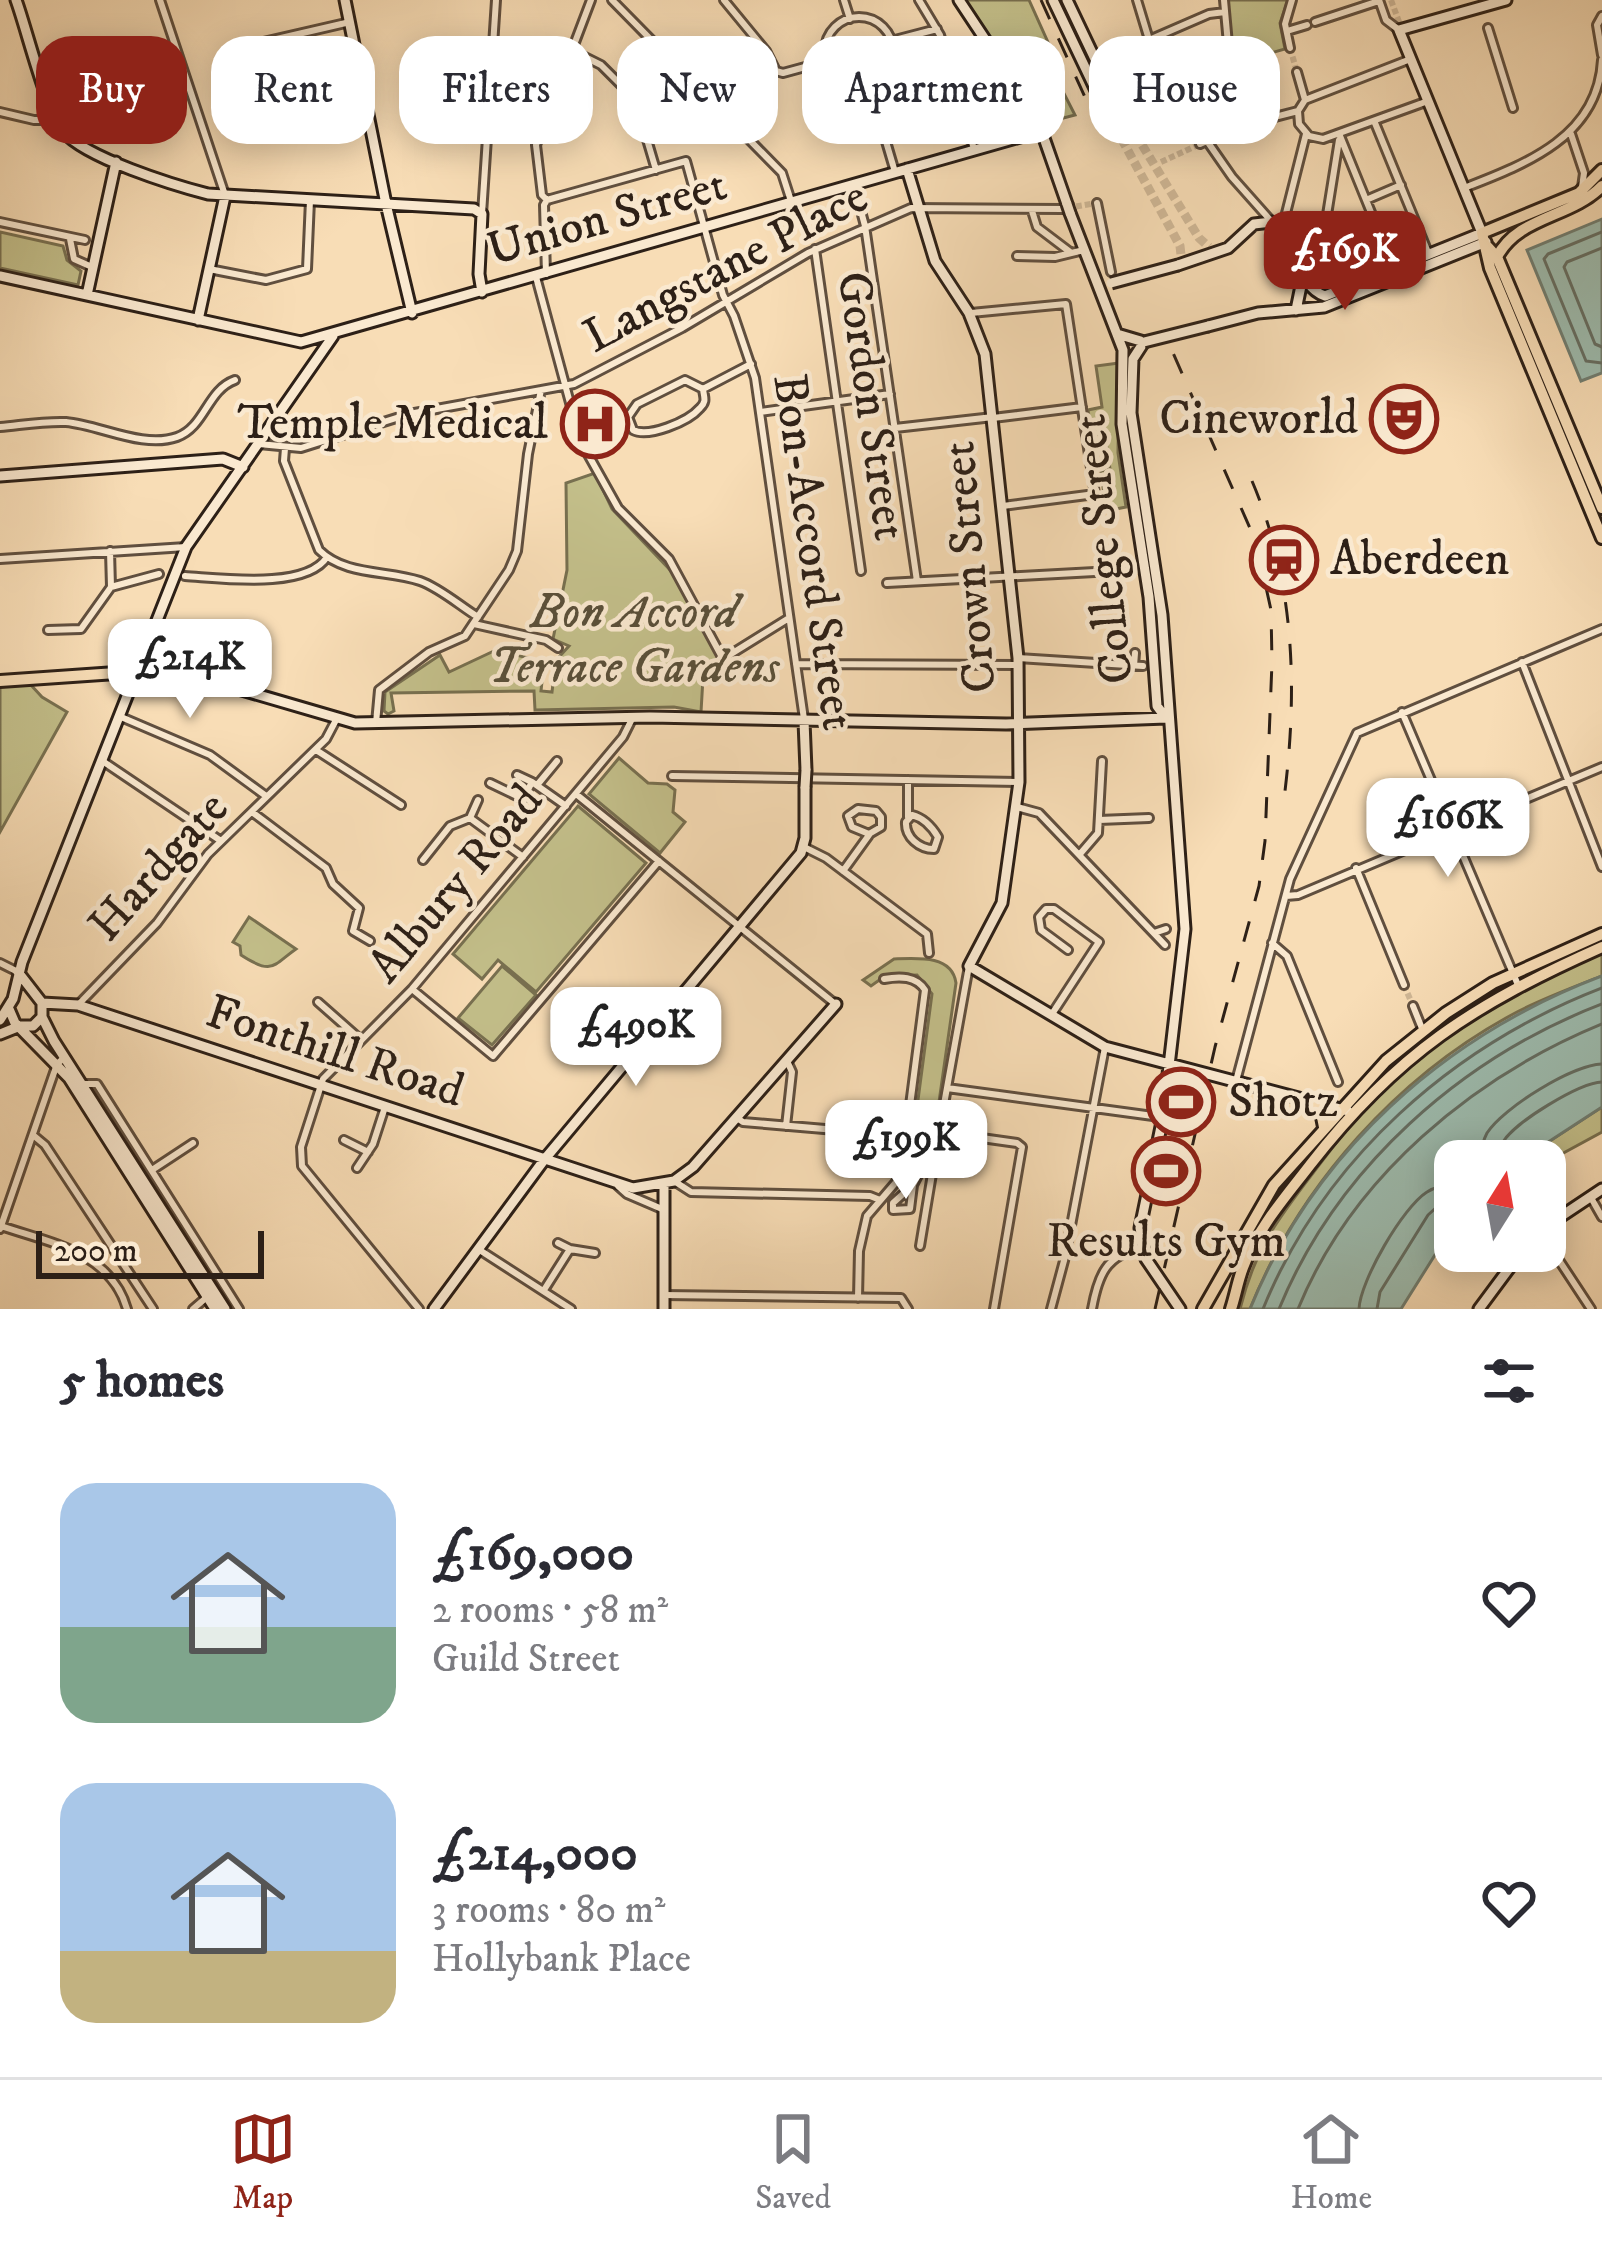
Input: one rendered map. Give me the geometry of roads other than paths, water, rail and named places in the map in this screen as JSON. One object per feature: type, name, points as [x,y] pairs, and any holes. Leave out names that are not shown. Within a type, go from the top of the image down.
[{"type":"main road","points":[[1488,245],[1579,193],[1602,170]]},
{"type":"main road","points":[[1488,245],[1570,208],[1602,186]]},
{"type":"main road","points":[[1488,245],[1555,400],[1600,521]]},
{"type":"main road","points":[[1488,245],[1490,268],[1600,521]]},
{"type":"main road","points":[[0,681],[137,668]]},
{"type":"main road","points":[[1232,1309],[1249,1253],[1293,1187],[1346,1110],[1423,1031],[1602,934]]},
{"type":"main road","points":[[1203,1309],[1274,1185],[1324,1127],[1426,1042],[1515,979],[1602,947]]},
{"type":"main road","points":[[1312,1099],[1324,1127]]},
{"type":"street","points":[[16,0],[36,58]]},
{"type":"street","points":[[160,0],[225,196],[199,320]]},
{"type":"street","points":[[345,0],[412,313]]},
{"type":"street","points":[[494,36],[496,0]]},
{"type":"street","points":[[577,36],[591,0]]},
{"type":"street","points":[[612,0],[782,173],[792,202]]},
{"type":"street","points":[[724,0],[766,51],[776,71],[802,68]]},
{"type":"street","points":[[844,0],[850,19]]},
{"type":"street","points":[[919,0],[938,28],[974,149]]},
{"type":"street","points":[[959,0],[983,36]]},
{"type":"street","points":[[1053,0],[1089,76]]},
{"type":"street","points":[[1066,0],[1089,47]]},
{"type":"street","points":[[1137,0],[1148,36]]},
{"type":"street","points":[[1224,0],[1227,36]]},
{"type":"street","points":[[1290,48],[1286,32],[1292,0]]},
{"type":"street","points":[[1399,30],[1483,12],[1506,0]]},
{"type":"street","points":[[1286,32],[1379,1],[1386,20],[1399,30],[1488,245],[1394,269],[1321,296],[1309,288],[1282,231],[1203,143],[1298,111]]},
{"type":"street","points":[[1158,36],[1225,12]]},
{"type":"street","points":[[1464,188],[1508,171],[1571,134],[1597,94],[1602,16]]},
{"type":"street","points":[[829,36],[850,19],[863,17],[878,23],[887,36]]},
{"type":"street","points":[[290,36],[350,22]]},
{"type":"street","points":[[909,36],[938,28]]},
{"type":"street","points":[[1488,28],[1514,108]]},
{"type":"street","points":[[1408,60],[1305,100],[1298,111],[1299,124],[1306,134],[1323,139],[1340,136],[1428,100]]},
{"type":"street","points":[[593,61],[634,97],[656,170],[547,200],[544,206],[541,275],[573,421],[618,508],[676,570],[724,659],[789,618]]},
{"type":"street","points":[[1297,72],[1305,100]]},
{"type":"street","points":[[0,112],[36,121]]},
{"type":"street","points":[[1375,122],[1431,259]]},
{"type":"street","points":[[1282,231],[1306,134]]},
{"type":"street","points":[[1571,134],[1584,173],[1579,193]]},
{"type":"street","points":[[1340,136],[1394,269]]},
{"type":"street","points":[[1322,246],[1340,136]]},
{"type":"street","points":[[79,144],[172,185],[225,196],[480,209]]},
{"type":"street","points":[[482,292],[478,274],[485,144]]},
{"type":"street","points":[[536,144],[542,195],[547,200]]},
{"type":"street","points":[[891,144],[901,171]]},
{"type":"street","name":"Union Street","points":[[301,342],[993,144]]},
{"type":"street","points":[[1045,144],[1078,252]]},
{"type":"street","name":"Bon-Accord Street","points":[[656,170],[686,161],[727,302],[751,364],[804,721],[804,847]]},
{"type":"street","points":[[87,295],[116,162]]},
{"type":"street","name":"Crown Street","points":[[901,171],[919,208],[939,271],[969,313],[985,353],[1011,575],[1018,662],[1017,807],[1002,903],[968,967]]},
{"type":"street","points":[[854,185],[865,226],[916,580]]},
{"type":"street","points":[[1366,200],[1401,185]]},
{"type":"street","points":[[1250,227],[1252,199]]},
{"type":"street","points":[[209,269],[266,280],[308,269],[310,200]]},
{"type":"street","points":[[1097,203],[1111,278],[1104,305]]},
{"type":"street","name":"Langstane Place","points":[[285,448],[310,446],[409,414],[564,386],[590,377],[815,249],[919,208],[1067,208]]},
{"type":"street","points":[[1032,209],[1037,227],[1078,252],[1098,278],[1234,244],[1250,227],[1272,222]]},
{"type":"street","points":[[1299,260],[1373,218]]},
{"type":"street","points":[[0,222],[85,241]]},
{"type":"street","points":[[68,237],[74,259],[93,268]]},
{"type":"street","name":"Gordon Street","points":[[815,249],[861,572]]},
{"type":"street","points":[[1017,256],[1078,252]]},
{"type":"street","points":[[1090,266],[1117,334],[1144,342],[1258,313],[1324,307],[1431,259]]},
{"type":"street","points":[[0,276],[301,342],[320,358]]},
{"type":"street","points":[[1296,310],[1303,276]]},
{"type":"street","points":[[969,313],[1066,304],[1095,494],[1003,506]]},
{"type":"street","name":"College Street","points":[[1117,334],[1122,346],[1125,457],[1149,597],[1157,706],[1166,718]]},
{"type":"street","points":[[226,1309],[82,1084],[12,1019],[11,1004],[18,972],[186,547],[332,336]]},
{"type":"street","name":"College Street","points":[[1144,342],[1133,358],[1131,412],[1160,603],[1166,718]]},
{"type":"street","points":[[703,388],[751,364]]},
{"type":"street","points":[[0,427],[65,422],[154,440],[174,438],[196,423],[220,387],[236,380]]},
{"type":"street","points":[[630,426],[629,413],[637,404],[686,380],[703,388]]},
{"type":"street","points":[[630,426],[646,436],[694,413],[704,401],[703,388]]},
{"type":"street","points":[[376,723],[375,703],[382,688],[429,652],[465,636],[517,551],[541,390]]},
{"type":"street","points":[[760,412],[890,394]]},
{"type":"street","points":[[895,428],[1082,407]]},
{"type":"street","points":[[586,448],[630,426]]},
{"type":"street","points":[[267,433],[285,448]]},
{"type":"street","points":[[259,444],[285,448]]},
{"type":"street","points":[[285,448],[284,461],[319,550],[327,557],[354,568],[424,583],[476,620],[546,640],[558,648]]},
{"type":"street","points":[[0,476],[223,459],[243,467]]},
{"type":"street","points":[[0,559],[186,547]]},
{"type":"street","points":[[48,630],[80,629],[111,587],[110,551]]},
{"type":"street","points":[[185,575],[273,580],[318,568],[327,557]]},
{"type":"street","points":[[887,583],[1132,570]]},
{"type":"street","points":[[111,587],[159,574]]},
{"type":"street","points":[[1236,1081],[1296,861],[1357,733],[1602,629]]},
{"type":"street","points":[[796,664],[1138,666],[1136,653]]},
{"type":"street","points":[[1522,662],[1602,867]]},
{"type":"street","points":[[137,668],[156,664],[336,720],[376,723],[632,717],[1018,722],[1166,718],[1180,824],[1185,929],[1159,1139],[1142,1212],[1142,1247],[1151,1270],[1179,1305],[1193,1309]]},
{"type":"street","points":[[1402,712],[1515,979]]},
{"type":"street","points":[[118,716],[210,754],[267,796]]},
{"type":"street","name":"Albury Road","points":[[321,1086],[412,989],[623,737],[632,717]]},
{"type":"street","name":"Hardgate","points":[[78,1005],[157,923],[221,841],[316,750],[336,720]]},
{"type":"street","points":[[316,750],[401,805]]},
{"type":"street","points":[[101,760],[221,841]]},
{"type":"street","points":[[490,783],[523,799],[557,761]]},
{"type":"street","points":[[1080,854],[1098,833],[1102,761]]},
{"type":"street","points":[[1286,896],[1298,895],[1602,767]]},
{"type":"street","points":[[517,775],[566,806]]},
{"type":"street","points":[[673,776],[1018,782]]},
{"type":"street","points":[[908,780],[905,829],[922,847],[934,849],[938,837],[930,826],[920,817],[908,817]]},
{"type":"street","points":[[576,794],[836,1004],[693,1167],[669,1182],[662,1209],[664,1309]]},
{"type":"street","points":[[423,860],[450,826],[470,818],[478,800]]},
{"type":"street","points":[[1017,807],[1039,813],[1165,945]]},
{"type":"street","points":[[844,871],[880,826],[879,814],[867,809],[850,812],[848,822],[869,834]]},
{"type":"street","points":[[252,812],[326,868],[333,884],[359,908],[353,931],[370,941]]},
{"type":"street","points":[[470,818],[523,857]]},
{"type":"street","points":[[1099,820],[1149,818]]},
{"type":"street","points":[[434,1309],[544,1160],[804,847],[927,934],[929,953]]},
{"type":"street","points":[[412,989],[493,1056],[658,861]]},
{"type":"street","points":[[1356,868],[1404,985]]},
{"type":"street","points":[[1052,1014],[1099,942],[1054,909],[1046,909],[1039,917],[1040,930],[1068,950]]},
{"type":"street","points":[[1154,933],[1166,929]]},
{"type":"street","points":[[1272,943],[1287,956],[1337,1082]]},
{"type":"street","points":[[0,963],[18,972],[37,999],[61,1060],[215,1309]]},
{"type":"street","points":[[913,1184],[893,1203],[893,1210],[908,1210],[913,1184],[939,1132],[968,967],[1105,1047],[1346,1110]]},
{"type":"street","points":[[884,979],[911,979],[925,991],[906,1136]]},
{"type":"street","points":[[0,1019],[22,994],[37,999]]},
{"type":"street","name":"Fonthill Road","points":[[37,999],[78,1005],[618,1186],[669,1182]]},
{"type":"street","points":[[318,1002],[361,1040]]},
{"type":"street","points":[[1412,1006],[1423,1031]]},
{"type":"street","points":[[0,1034],[33,1026],[42,1017]]},
{"type":"street","points":[[1051,1309],[1105,1047]]},
{"type":"street","points":[[61,1060],[1,1228],[92,1258],[109,1274],[127,1309]]},
{"type":"street","points":[[786,1126],[792,1072],[787,1060]]},
{"type":"street","points":[[82,1084],[97,1084],[239,1309]]},
{"type":"street","points":[[321,1086],[300,1151],[302,1166],[419,1309]]},
{"type":"street","points":[[947,1088],[1153,1116]]},
{"type":"street","points":[[357,1168],[385,1107]]},
{"type":"street","points":[[737,1118],[906,1136],[929,1148],[935,1156],[920,1246]]},
{"type":"street","points":[[939,1132],[1017,1143],[1022,1148],[994,1309]]},
{"type":"street","points":[[33,1136],[45,1145],[153,1309]]},
{"type":"street","points":[[344,1140],[368,1152]]},
{"type":"street","points":[[152,1170],[194,1143]]},
{"type":"street","points":[[858,1298],[865,1221],[929,1148]]},
{"type":"street","points":[[669,1182],[691,1192],[880,1200]]},
{"type":"street","points":[[618,1186],[662,1209]]},
{"type":"street","points":[[1566,1213],[1602,1189]]},
{"type":"street","points":[[1590,1196],[1602,1217]]},
{"type":"street","points":[[558,1244],[595,1252]]},
{"type":"street","points":[[1092,1309],[1106,1264],[1142,1247]]},
{"type":"street","points":[[478,1249],[571,1309]]},
{"type":"street","points":[[544,1290],[570,1250]]},
{"type":"street","points":[[1566,1271],[1591,1309]]},
{"type":"street","points":[[1479,1309],[1506,1272]]},
{"type":"street","points":[[663,1294],[901,1298],[908,1309]]},
{"type":"street","points":[[758,1296],[768,1308]]},
{"type":"street","points":[[197,1308],[207,1297]]},
{"type":"water","points":[[1602,219],[1602,373],[1581,381],[1527,250]]},
{"type":"water","points":[[1602,976],[1602,1107],[1551,1140],[1434,1140],[1434,1256],[1401,1309],[1250,1309],[1277,1252],[1348,1150],[1438,1066],[1544,1001]]},
{"type":"tunnel","points":[[1391,0],[1402,30]]},
{"type":"tunnel","points":[[1290,48],[1297,72]]},
{"type":"tunnel","points":[[1124,144],[1181,255]]},
{"type":"tunnel","points":[[1142,144],[1209,247]]},
{"type":"tunnel","points":[[1161,162],[1200,144]]},
{"type":"tunnel","points":[[1067,208],[1097,203]]},
{"type":"tunnel","points":[[1404,985],[1413,1006]]},
{"type":"railway","points":[[1041,0],[1089,106]]},
{"type":"railway","points":[[1155,1309],[1215,1047],[1259,886],[1272,662],[1271,610],[1256,542],[1170,346]]},
{"type":"railway","points":[[1252,481],[1285,597],[1291,718],[1284,799]]},
{"type":"place","name":"Cineworld","points":[[1404,419]]},
{"type":"place","name":"Temple Medical","points":[[595,424]]},
{"type":"place","name":"Aberdeen","points":[[1284,560]]},
{"type":"place","name":"Shotz","points":[[1181,1102]]},
{"type":"place","name":"Results Gym","points":[[1166,1171]]},
{"type":"park label","name":"Bon Accord Terrace Gardens","points":[[634,640]]}]
